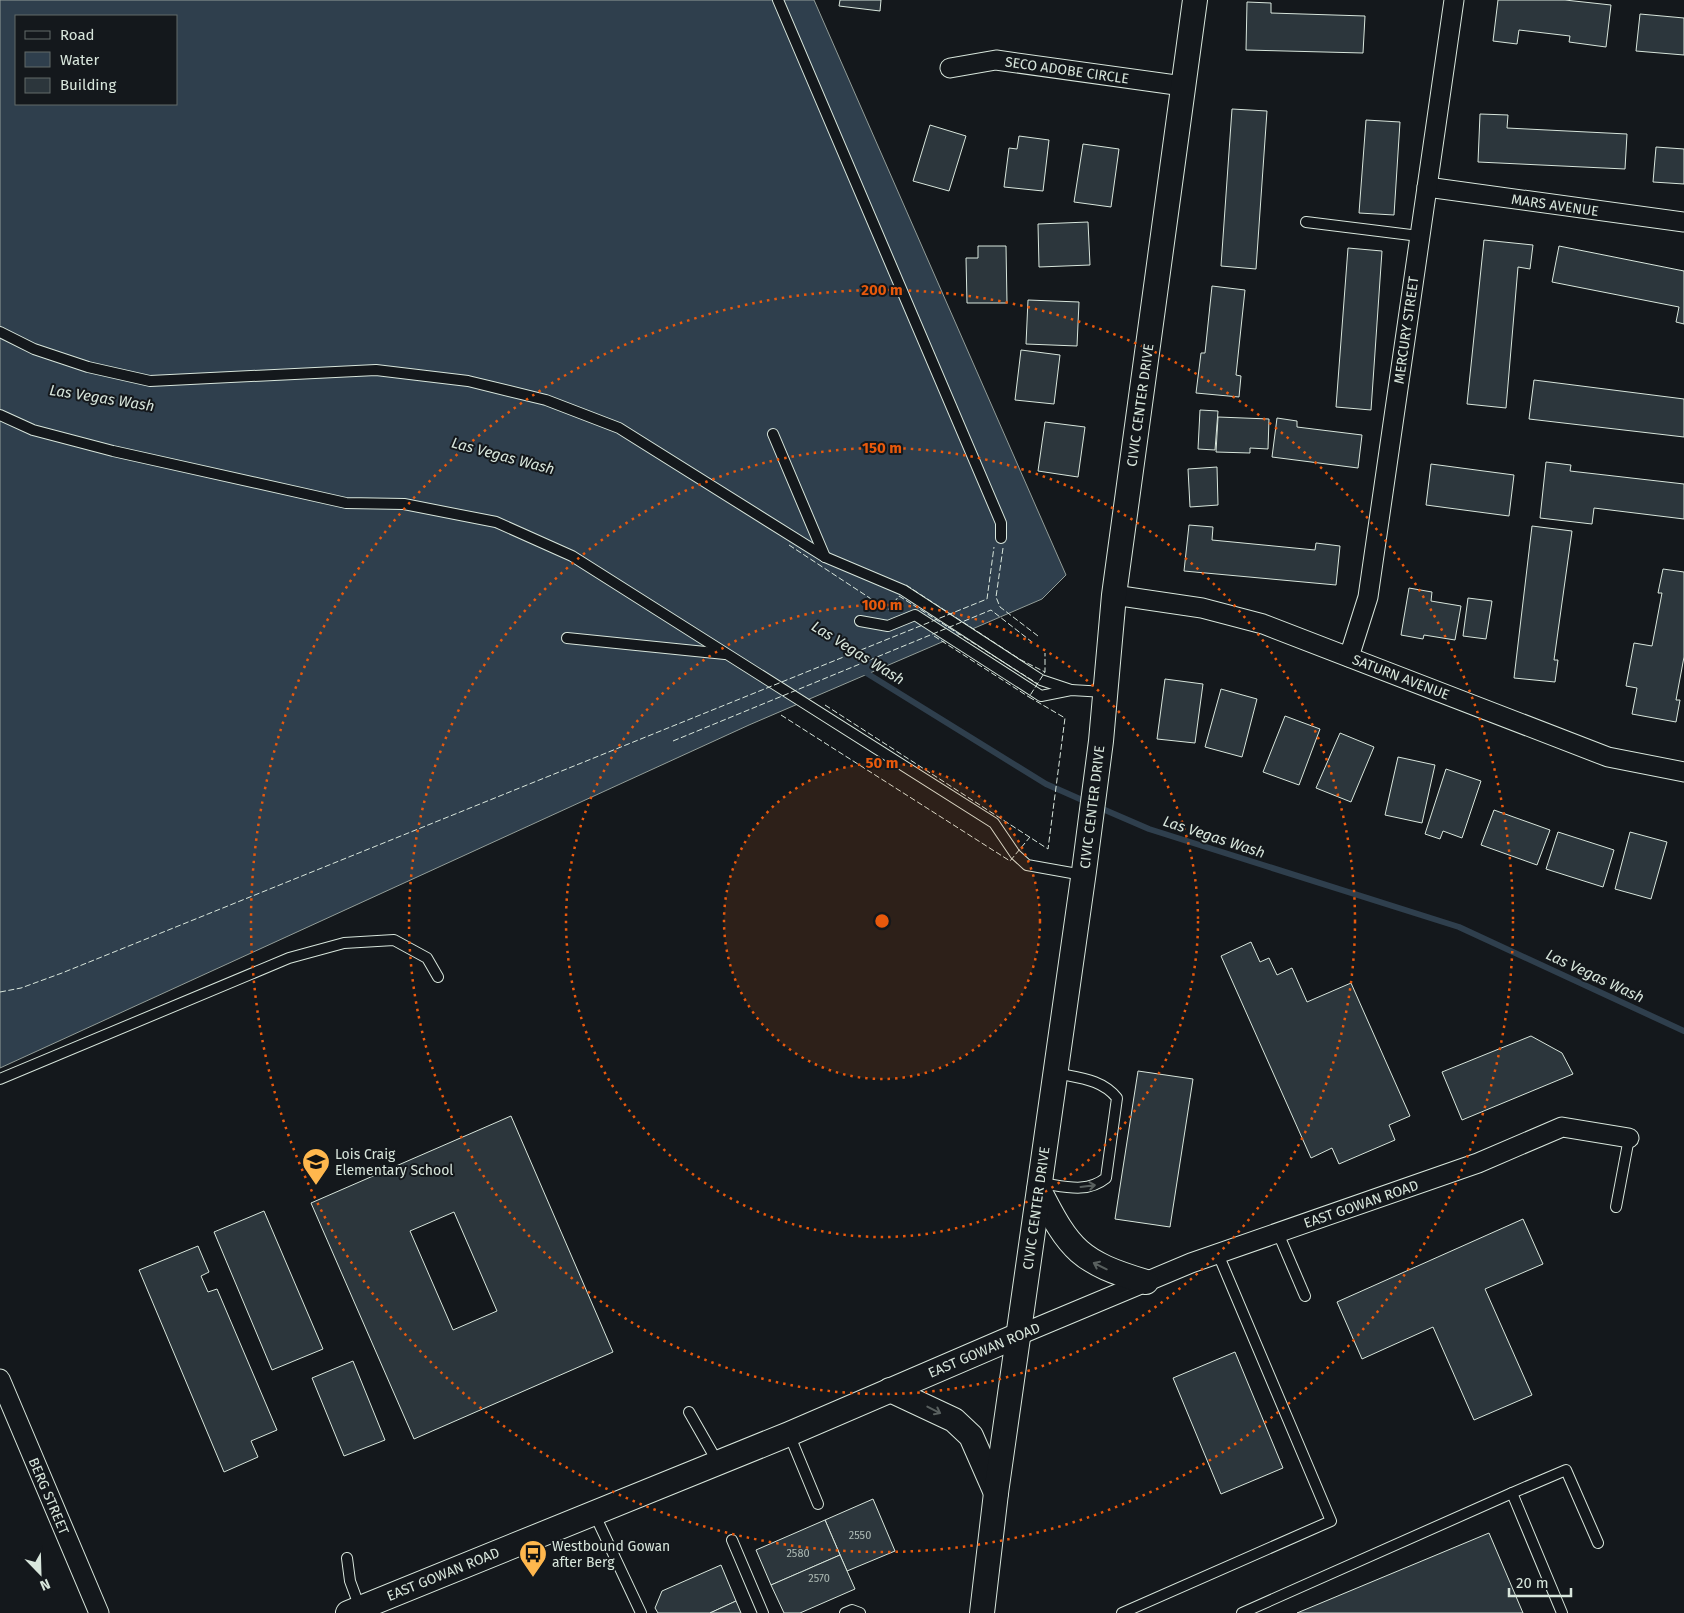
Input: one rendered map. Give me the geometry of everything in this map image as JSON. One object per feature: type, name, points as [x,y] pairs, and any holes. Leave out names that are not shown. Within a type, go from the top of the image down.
[{"type":"street","name":"CIVIC CENTER DRIVE","points":[[982,1613],[996,1493],[1084,873],[1101,741],[1114,594],[1195,0]]},
{"type":"street","name":"MERCURY STREET","points":[[1349,657],[1368,596],[1454,0]]},
{"type":"street","name":"SECO ADOBE CIRCLE","points":[[950,68],[996,60],[1183,86]]},
{"type":"street","name":"MARS AVENUE","points":[[1427,187],[1684,222]]},
{"type":"street","name":"SATURN AVENUE","points":[[1114,594],[1202,608],[1263,624],[1608,756],[1684,772]]},
{"type":"street","name":"EAST GOWAN ROAD","points":[[354,1610],[717,1461],[789,1434],[1018,1335],[1218,1254],[1478,1163],[1562,1128],[1629,1138]]},
{"type":"street","points":[[1039,1186],[1064,1235],[1084,1257],[1110,1271],[1146,1282]]},
{"type":"street","name":"BERG STREET","points":[[0,1379],[99,1613]]},
{"type":"street","points":[[890,1390],[954,1420],[971,1436],[996,1493]]},
{"type":"lane","points":[[778,0],[1001,523],[1001,538]]},
{"type":"lane","points":[[1306,222],[1419,236]]},
{"type":"lane","points":[[0,332],[34,348],[88,367],[150,381],[376,370],[468,380],[546,400],[619,428],[825,557],[903,590],[1041,680],[1071,690]]},
{"type":"lane","points":[[0,415],[33,430],[113,451],[346,503],[404,504],[496,522],[572,556],[994,823],[1015,854],[1027,865],[1084,873]]},
{"type":"lane","points":[[774,434],[825,557]]},
{"type":"lane","points":[[860,621],[888,626],[915,615],[1041,696],[1071,690],[1105,692]]},
{"type":"lane","points":[[567,638],[729,655]]},
{"type":"lane","points":[[0,1079],[289,958],[344,943],[394,940],[427,958],[438,977]]},
{"type":"lane","points":[[1039,1186],[1095,1187],[1106,1178],[1117,1098],[1109,1087],[1093,1081],[1056,1073]]},
{"type":"lane","points":[[1616,1208],[1629,1138]]},
{"type":"lane","points":[[1278,1233],[1305,1296]]},
{"type":"lane","points":[[1122,1613],[1331,1521],[1218,1254]]},
{"type":"lane","points":[[689,1412],[717,1461]]},
{"type":"lane","points":[[789,1434],[818,1504]]},
{"type":"lane","points":[[1242,1613],[1566,1470],[1598,1543]]},
{"type":"lane","points":[[1512,1493],[1562,1613]]},
{"type":"lane","points":[[594,1512],[641,1613]]},
{"type":"lane","points":[[732,1540],[762,1613]]},
{"type":"lane","points":[[347,1558],[354,1610]]},
{"type":"lane","points":[[845,1613],[852,1610],[860,1613]]},
{"type":"water","points":[[0,0],[814,0],[1066,575],[1042,599],[749,725],[0,1068]]},
{"type":"building","points":[[840,0],[881,0],[880,11],[839,6]]},
{"type":"building","points":[[1498,0],[1565,0],[1611,5],[1606,47],[1569,42],[1570,36],[1519,30],[1517,44],[1493,41]]},
{"type":"building","points":[[1247,2],[1271,3],[1271,13],[1365,16],[1363,53],[1246,50]]},
{"type":"building","points":[[1640,14],[1684,18],[1684,55],[1636,51]]},
{"type":"building","points":[[1232,109],[1267,111],[1256,269],[1221,266]]},
{"type":"building","points":[[1480,114],[1508,115],[1507,128],[1627,134],[1625,169],[1478,162]]},
{"type":"building","points":[[1366,120],[1400,122],[1394,215],[1359,213]]},
{"type":"building","points":[[930,125],[966,136],[949,191],[913,181]]},
{"type":"building","points":[[1019,136],[1049,140],[1043,191],[1004,187],[1009,148],[1017,149]]},
{"type":"building","points":[[1083,144],[1119,149],[1111,207],[1074,202]]},
{"type":"building","points":[[1656,147],[1684,149],[1684,184],[1653,182]]},
{"type":"building","points":[[1088,222],[1090,265],[1039,267],[1038,224]]},
{"type":"building","points":[[1484,240],[1533,245],[1530,269],[1518,267],[1506,408],[1467,404]]},
{"type":"building","points":[[978,246],[1006,246],[1007,303],[967,303],[966,258],[978,258]]},
{"type":"building","points":[[1559,246],[1684,271],[1684,324],[1676,322],[1679,307],[1552,282]]},
{"type":"building","points":[[1348,248],[1382,251],[1371,410],[1336,407]]},
{"type":"building","points":[[1212,286],[1245,290],[1236,375],[1241,376],[1239,397],[1196,393],[1201,353],[1205,353]]},
{"type":"building","points":[[1028,300],[1079,302],[1077,346],[1026,344]]},
{"type":"building","points":[[1021,350],[1060,355],[1054,404],[1015,400]]},
{"type":"building","points":[[1534,380],[1684,399],[1684,437],[1529,419]]},
{"type":"building","points":[[1200,410],[1218,411],[1215,450],[1198,449]]},
{"type":"building","points":[[1218,417],[1269,419],[1268,449],[1250,448],[1250,453],[1216,452]]},
{"type":"building","points":[[1277,418],[1297,421],[1297,427],[1362,435],[1358,468],[1272,457]]},
{"type":"building","points":[[1045,422],[1085,427],[1078,477],[1038,471]]},
{"type":"building","points":[[1546,462],[1571,465],[1570,471],[1684,484],[1684,519],[1594,508],[1592,524],[1540,518]]},
{"type":"building","points":[[1431,464],[1514,475],[1509,516],[1426,505]]},
{"type":"building","points":[[1217,467],[1218,505],[1190,507],[1188,469]]},
{"type":"building","points":[[1189,525],[1213,527],[1212,540],[1315,550],[1316,543],[1340,546],[1336,585],[1184,571]]},
{"type":"building","points":[[1532,526],[1572,531],[1554,660],[1558,660],[1555,682],[1514,678]]},
{"type":"building","points":[[1663,569],[1684,572],[1684,657],[1676,700],[1680,700],[1676,722],[1632,714],[1637,688],[1626,686],[1634,643],[1652,646],[1662,593],[1658,593]]},
{"type":"building","points":[[1409,588],[1432,592],[1431,601],[1461,606],[1455,640],[1424,635],[1423,639],[1401,635]]},
{"type":"building","points":[[1468,598],[1492,601],[1486,639],[1463,636]]},
{"type":"building","points":[[1165,679],[1203,684],[1195,743],[1157,739]]},
{"type":"building","points":[[1221,689],[1257,699],[1242,757],[1205,747]]},
{"type":"building","points":[[1285,716],[1320,729],[1299,785],[1263,772]]},
{"type":"building","points":[[1340,733],[1374,747],[1351,802],[1316,788]]},
{"type":"building","points":[[1398,757],[1435,765],[1422,823],[1385,815]]},
{"type":"building","points":[[1446,769],[1481,781],[1462,838],[1443,831],[1440,839],[1425,834]]},
{"type":"building","points":[[1494,810],[1550,830],[1537,865],[1481,845]]},
{"type":"building","points":[[1558,832],[1614,850],[1603,887],[1546,869]]},
{"type":"building","points":[[1630,832],[1667,842],[1651,899],[1615,889]]},
{"type":"building","points":[[1251,942],[1260,962],[1269,958],[1277,975],[1292,968],[1307,1002],[1351,983],[1410,1116],[1389,1125],[1395,1140],[1339,1164],[1332,1148],[1311,1158],[1221,956]]},
{"type":"building","points":[[1531,1036],[1562,1053],[1573,1074],[1462,1120],[1442,1072]]},
{"type":"building","points":[[1138,1071],[1193,1079],[1170,1227],[1115,1219]]},
{"type":"building","points":[[511,1116],[613,1352],[414,1439],[311,1203]],"holes":[[[454,1212],[497,1311],[453,1330],[410,1231]]]},
{"type":"building","points":[[264,1211],[323,1349],[272,1370],[214,1232]]},
{"type":"building","points":[[1523,1219],[1543,1264],[1485,1289],[1532,1395],[1474,1420],[1433,1327],[1362,1359],[1337,1302]]},
{"type":"building","points":[[198,1246],[209,1272],[201,1276],[208,1292],[217,1289],[277,1430],[251,1441],[258,1457],[224,1472],[139,1270]]},
{"type":"building","points":[[1235,1352],[1283,1468],[1221,1494],[1173,1378]]},
{"type":"building","points":[[353,1361],[385,1440],[344,1456],[312,1378]]},
{"type":"building","points":[[873,1499],[895,1551],[847,1571],[825,1520]]},
{"type":"building","points":[[825,1520],[840,1555],[771,1585],[756,1550]]},
{"type":"building","points":[[1489,1533],[1523,1613],[1297,1613]]},
{"type":"building","points":[[840,1555],[855,1589],[800,1613],[784,1613],[771,1585]]},
{"type":"building","points":[[721,1565],[736,1601],[710,1613],[658,1613],[655,1608],[662,1591]]},
{"type":"building","points":[[736,1601],[741,1613],[710,1613]]},
{"type":"waterway","name":"Las Vegas Wash","points":[[860,669],[1046,784],[1089,803]]},
{"type":"waterway","name":"Las Vegas Wash","points":[[1098,807],[1149,829],[1459,927],[1684,1031]]},
{"type":"fence","points":[[789,545],[888,610],[899,596],[1038,684]]},
{"type":"fence","points":[[0,992],[21,988],[62,973],[987,599],[994,547]]},
{"type":"fence","points":[[1003,548],[996,597],[1000,607],[1038,636]]},
{"type":"fence","points":[[906,585],[1021,660],[1045,672]]},
{"type":"fence","points":[[673,741],[991,610],[1032,642]]},
{"type":"fence","points":[[934,636],[1029,697]]},
{"type":"fence","points":[[825,705],[1048,849],[1065,718],[1029,697],[1045,672],[1045,653]]},
{"type":"fence","points":[[781,715],[1010,861],[1030,837]]},
{"type":"place","name":"Lois Craig Elementary School","points":[[316,1186]]},
{"type":"place","name":"Westbound Gowan after Berg","points":[[533,1578]]}]
